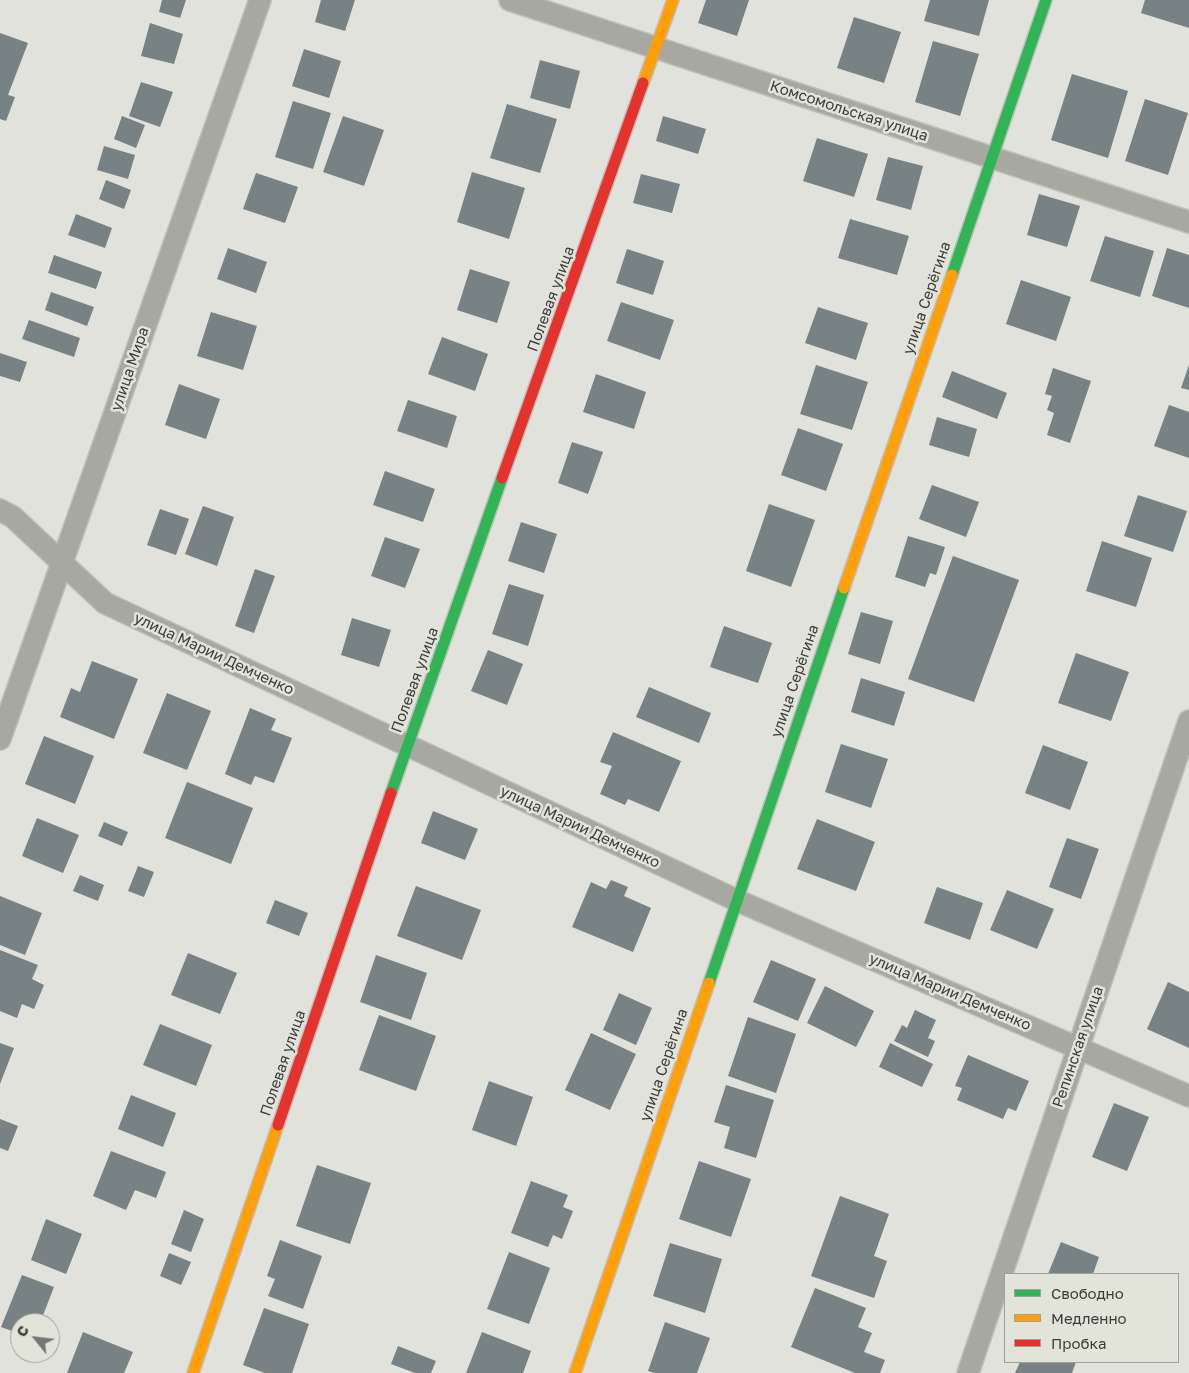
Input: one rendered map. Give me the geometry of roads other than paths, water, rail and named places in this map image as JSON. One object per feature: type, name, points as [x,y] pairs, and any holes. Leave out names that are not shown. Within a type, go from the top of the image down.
[{"type":"street","name":"улица Мира","points":[[0,739],[260,0]]},
{"type":"street","name":"Комсомольская улица","points":[[510,0],[1189,222]]},
{"type":"street","name":"Полевая улица","points":[[193,1373],[407,745],[673,0]]},
{"type":"street","name":"улица Серёгина","points":[[575,1373],[1046,0]]},
{"type":"street","name":"улица Марии Демченко","points":[[0,510],[13,517],[105,603],[736,900],[1189,1096]]},
{"type":"street","name":"Репинская улица","points":[[968,1373],[1189,721]]}]
